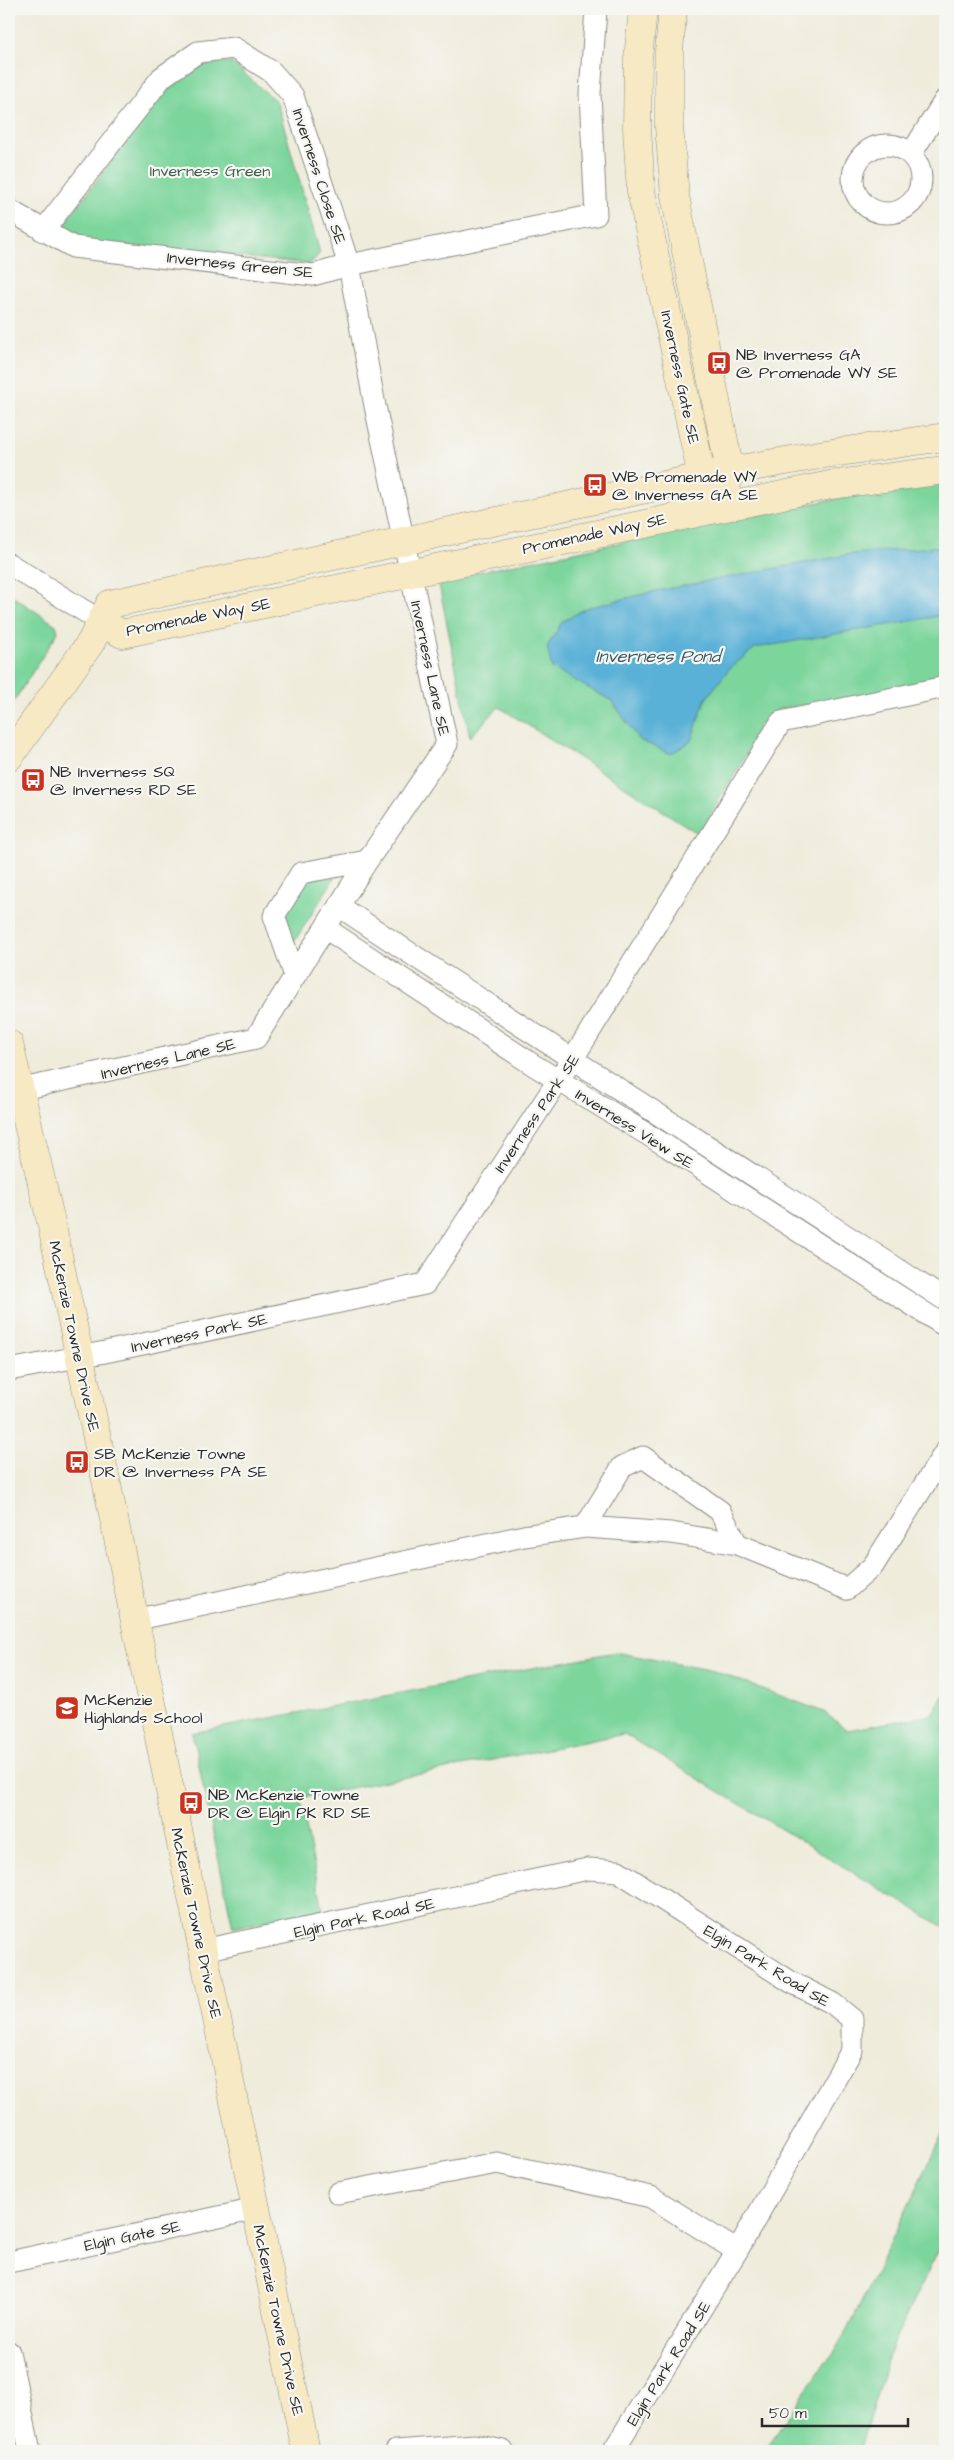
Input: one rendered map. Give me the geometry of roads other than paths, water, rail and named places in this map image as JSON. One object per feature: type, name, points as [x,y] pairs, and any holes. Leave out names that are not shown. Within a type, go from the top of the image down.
[{"type":"street","name":"Inverness Green SE","points":[[9,210],[72,247],[313,274],[596,214],[590,94],[596,9]]},
{"type":"street","name":"Inverness Gate SE","points":[[643,9],[638,58],[637,129],[641,191],[702,477],[722,507]]},
{"type":"street","name":"Inverness Gate SE","points":[[673,9],[669,51],[669,126],[676,196],[730,471],[722,507]]},
{"type":"street","name":"Inverness Close SE","points":[[43,231],[162,77],[198,52],[234,48],[272,72],[293,96],[349,265],[375,406],[404,540]]},
{"type":"street","points":[[911,154],[945,100]]},
{"type":"street","name":"Promenade Way SE","points":[[945,436],[730,471],[110,604],[102,622],[122,634],[830,485],[945,470]]},
{"type":"street","name":"Inverness Lane SE","points":[[14,1091],[256,1038],[367,861],[447,744],[404,540]]},
{"type":"street","points":[[9,564],[102,622],[91,642],[9,757]]},
{"type":"street","name":"Inverness Park SE","points":[[9,1370],[78,1358],[425,1284],[572,1058],[781,722],[945,688]]},
{"type":"street","points":[[295,976],[274,916],[301,873],[367,861]]},
{"type":"street","name":"Inverness View SE","points":[[340,906],[945,1300]]},
{"type":"street","name":"Inverness View SE","points":[[325,928],[556,1080],[668,1147],[945,1326]]},
{"type":"street","name":"McKenzie Towne Drive SE","points":[[9,1044],[14,1091],[51,1222],[306,2451]]},
{"type":"street","points":[[134,1620],[524,1536],[585,1527],[671,1533],[737,1544],[847,1589],[873,1566],[945,1452]]},
{"type":"street","points":[[585,1527],[622,1466],[643,1458],[720,1510],[737,1544]]},
{"type":"street","name":"Elgin Park Road SE","points":[[203,1950],[588,1870],[618,1871],[791,1982],[832,2003],[852,2019],[852,2050],[737,2252],[613,2451]]},
{"type":"street","points":[[338,2193],[497,2162],[651,2197],[737,2252]]},
{"type":"street","name":"Elgin Gate SE","points":[[9,2262],[256,2209]]},
{"type":"street","points":[[9,2352],[30,2451]]},
{"type":"street","points":[[396,2451],[474,2445],[503,2451]]},
{"type":"water","name":"Inverness Pond","points":[[945,546],[945,615],[755,648],[729,669],[705,700],[691,741],[671,754],[639,740],[612,701],[552,668],[547,647],[562,622],[586,608],[656,591],[851,554]]},
{"type":"place","name":"NB Inverness GA @ Promenade WY SE","points":[[719,363]]},
{"type":"place","name":"WB Promenade WY @ Inverness GA SE","points":[[595,485]]},
{"type":"place","name":"NB Inverness SQ @ Inverness RD SE","points":[[33,780]]},
{"type":"place","name":"SB McKenzie Towne DR @ Inverness PA SE","points":[[77,1462]]},
{"type":"place","name":"McKenzie Highlands School","points":[[67,1708]]},
{"type":"place","name":"NB McKenzie Towne DR @ Elgin PK RD SE","points":[[191,1803]]},
{"type":"park label","name":"Inverness Green","points":[[210,170]]}]
